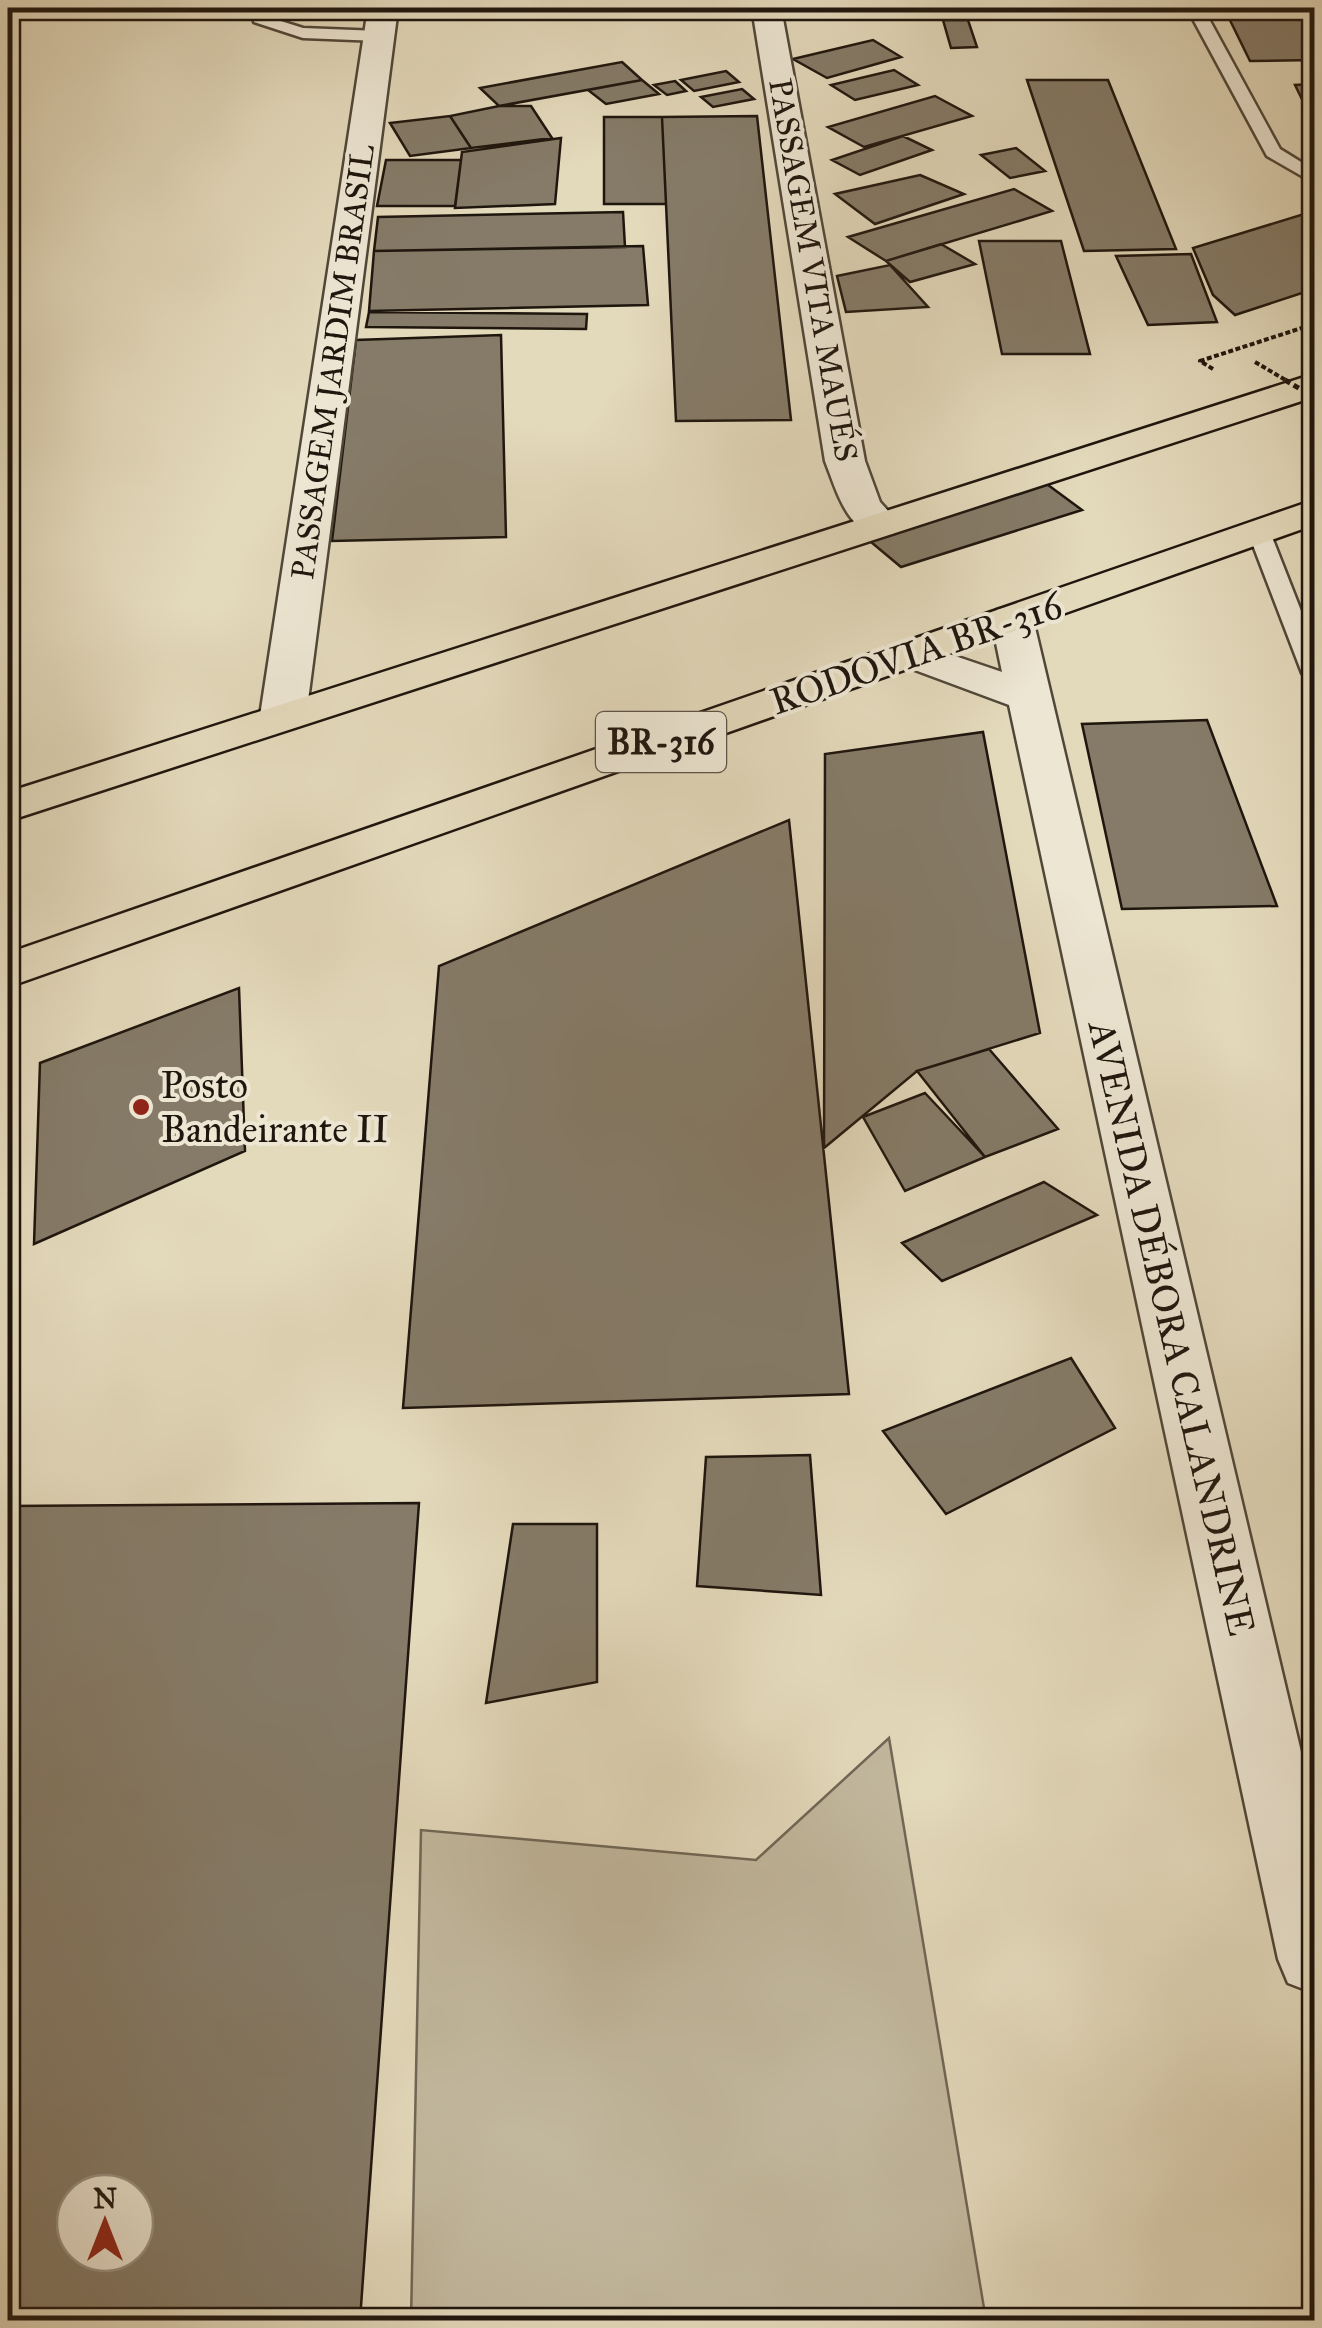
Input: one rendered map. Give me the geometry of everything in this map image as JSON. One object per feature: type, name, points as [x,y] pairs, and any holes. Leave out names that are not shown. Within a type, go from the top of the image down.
[{"type":"highway","points":[[8,807],[1314,385]]},
{"type":"highway","name":"RODOVIA BR-316","points":[[8,972],[1314,512]]},
{"type":"street","name":"PASSAGEM VITA MAUÉS","points":[[766,8],[840,434],[862,506],[880,524]]},
{"type":"street","name":"PASSAGEM JARDIM BRASIL","points":[[283,716],[381,22]]},
{"type":"street","name":"AVENIDA DÉBORA CALANDRINE","points":[[1012,618],[1314,1960]]},
{"type":"street","points":[[911,654],[1030,697]]},
{"type":"lane","points":[[262,8],[260,18],[278,29],[311,35],[381,22]]},
{"type":"lane","points":[[1196,8],[1273,152],[1314,178]]},
{"type":"lane","points":[[1259,532],[1314,673]]},
{"type":"path","points":[[1240,348],[1314,324]]},
{"type":"path","points":[[1255,362],[1314,397]]},
{"type":"shaded area","points":[[889,1738],[986,2320],[411,2320],[421,1830],[756,1860]]},
{"type":"building","points":[[1224,8],[1307,8],[1314,22],[1314,60],[1250,61]]},
{"type":"building","points":[[943,20],[968,20],[977,47],[951,48]]},
{"type":"building","points":[[873,40],[901,57],[827,78],[793,59]]},
{"type":"building","points":[[622,62],[642,80],[499,106],[480,88]]},
{"type":"building","points":[[894,70],[918,85],[855,100],[831,85]]},
{"type":"building","points":[[726,71],[739,82],[694,91],[681,80]]},
{"type":"building","points":[[642,80],[659,94],[606,104],[588,90]]},
{"type":"building","points":[[1027,80],[1108,80],[1176,249],[1084,251]]},
{"type":"building","points":[[675,81],[686,91],[667,95],[654,85]]},
{"type":"building","points":[[1314,84],[1314,124],[1295,85]]},
{"type":"building","points":[[742,89],[754,99],[713,107],[701,97]]},
{"type":"building","points":[[935,96],[972,116],[864,147],[828,127]]},
{"type":"building","points":[[499,106],[531,106],[552,138],[471,148],[450,116]]},
{"type":"building","points":[[450,116],[471,148],[410,156],[390,123]]},
{"type":"building","points":[[757,116],[791,420],[676,421],[662,117]]},
{"type":"building","points":[[604,117],[662,117],[666,204],[604,204]]},
{"type":"building","points":[[903,136],[932,150],[860,175],[832,160]]},
{"type":"building","points":[[561,138],[555,204],[455,208],[462,152]]},
{"type":"building","points":[[1016,148],[1045,171],[1010,178],[981,155]]},
{"type":"building","points":[[386,160],[461,160],[455,206],[377,206]]},
{"type":"building","points":[[920,175],[964,194],[875,224],[835,194]]},
{"type":"building","points":[[1014,189],[1052,211],[886,261],[848,237]]},
{"type":"building","points":[[1314,211],[1314,289],[1235,315],[1213,295],[1193,248]]},
{"type":"building","points":[[623,212],[625,247],[374,251],[378,217]]},
{"type":"building","points":[[979,241],[1061,241],[1090,354],[1002,354]]},
{"type":"building","points":[[941,244],[975,264],[910,282],[886,261]]},
{"type":"building","points":[[643,246],[648,305],[369,311],[374,251]]},
{"type":"building","points":[[1191,254],[1217,322],[1148,325],[1116,256]]},
{"type":"building","points":[[890,265],[928,307],[846,312],[837,276]]},
{"type":"building","points":[[369,312],[587,314],[586,329],[366,327]]},
{"type":"building","points":[[501,335],[506,537],[332,541],[356,340]]},
{"type":"building","points":[[1044,482],[1082,510],[901,567],[865,537]]},
{"type":"building","points":[[1207,720],[1277,906],[1122,909],[1082,724]]},
{"type":"building","points":[[983,732],[1040,1033],[917,1071],[824,1148],[825,754]]},
{"type":"building","points":[[789,820],[849,1394],[403,1408],[439,966]]},
{"type":"building","name":"Posto Bandeirante II","points":[[239,988],[245,1151],[34,1244],[40,1063]]},
{"type":"building","points":[[989,1049],[1058,1129],[985,1157],[917,1071]]},
{"type":"building","points":[[925,1093],[985,1157],[905,1191],[863,1117]]},
{"type":"building","points":[[1044,1182],[1097,1215],[942,1281],[902,1243]]},
{"type":"building","points":[[1071,1358],[1115,1428],[946,1514],[883,1431]]},
{"type":"building","points":[[810,1455],[821,1595],[697,1586],[706,1457]]},
{"type":"building","points":[[419,1503],[360,2320],[8,2320],[8,1506]]},
{"type":"building","points":[[513,1524],[597,1524],[597,1682],[486,1703]]},
{"type":"place","name":"Posto Bandeirante II","points":[[141,1107]]}]
